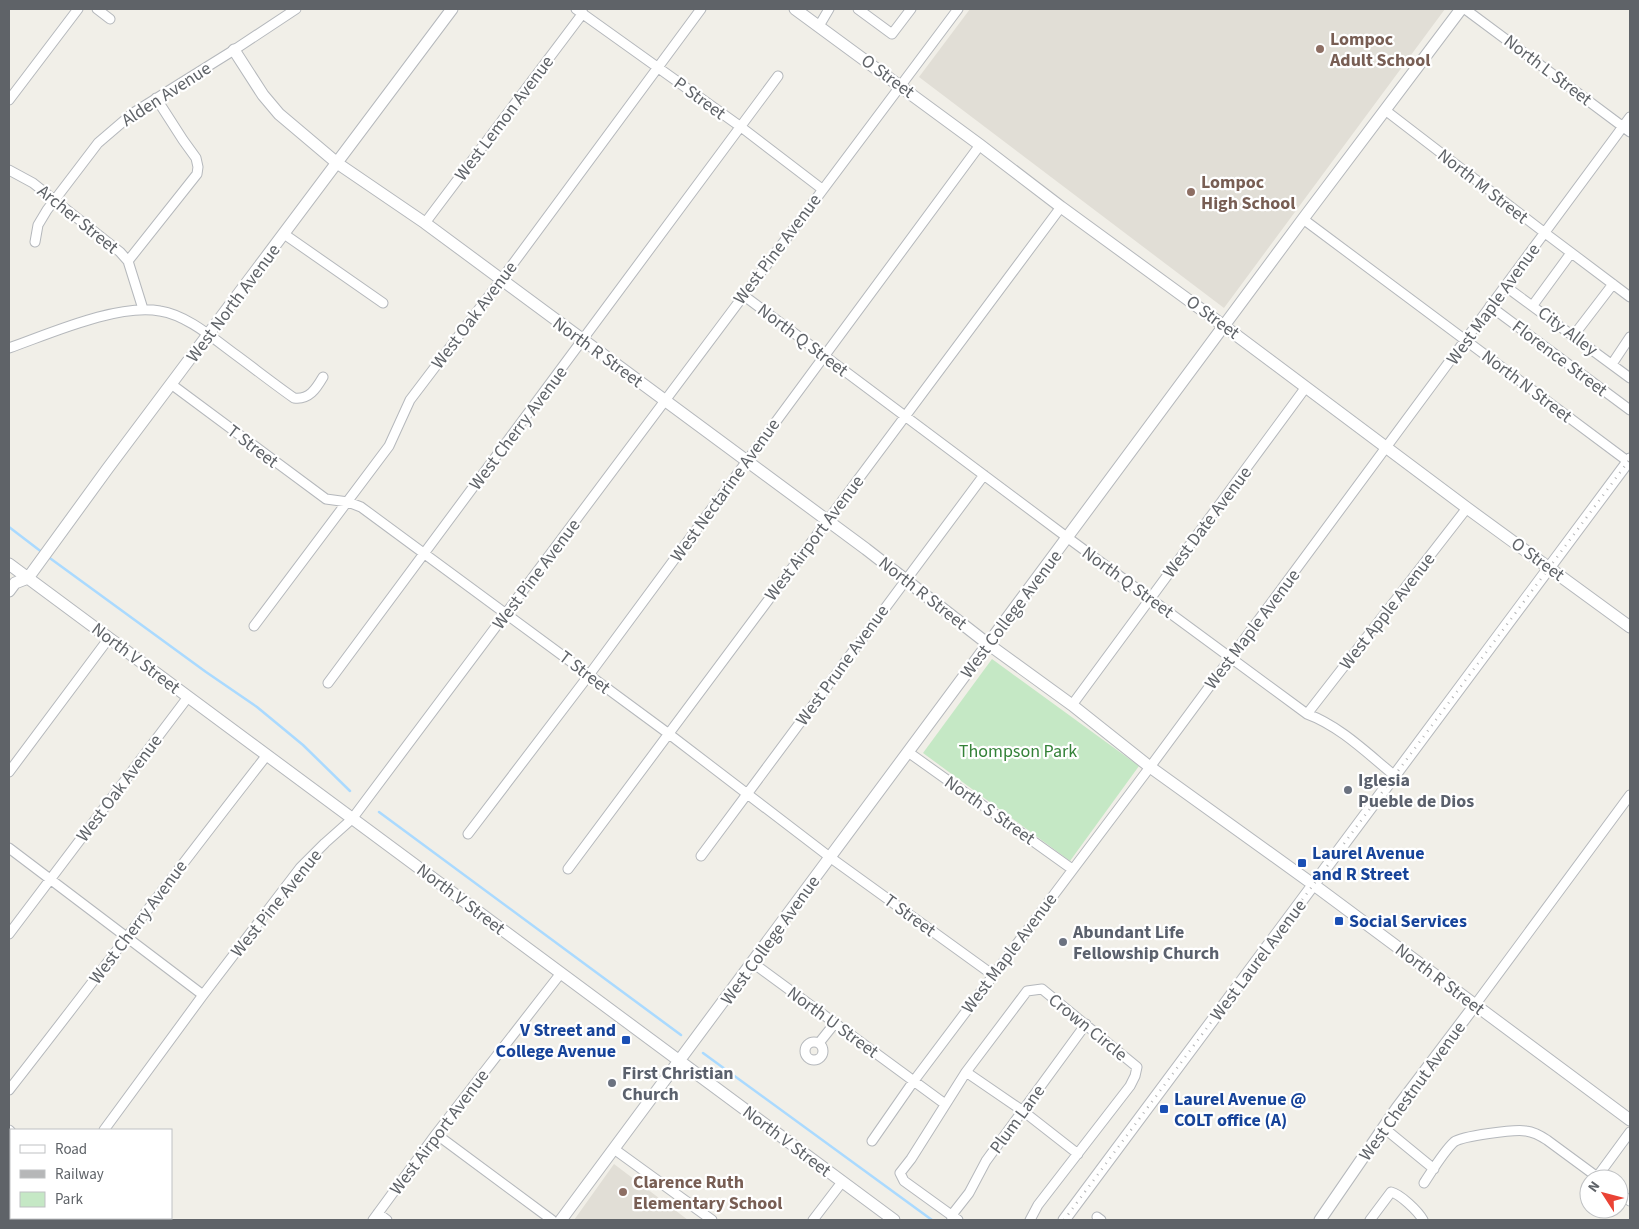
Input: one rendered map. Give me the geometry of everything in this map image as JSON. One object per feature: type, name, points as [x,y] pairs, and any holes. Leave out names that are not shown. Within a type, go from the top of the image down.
[{"type":"street","points":[[9,100],[78,9]]},
{"type":"street","points":[[97,9],[110,18]]},
{"type":"street","name":"Alden Avenue","points":[[35,242],[38,225],[46,210],[98,144],[126,119],[296,9]]},
{"type":"street","name":"West North Avenue","points":[[9,591],[15,583],[28,578],[36,568],[108,468],[452,9]]},
{"type":"street","name":"West Oak Avenue","points":[[254,626],[389,446],[410,400],[701,9]]},
{"type":"street","name":"O Street","points":[[795,9],[1630,627]]},
{"type":"street","points":[[819,26],[829,9]]},
{"type":"street","points":[[858,9],[892,34],[911,9]]},
{"type":"street","name":"West Pine Avenue","points":[[105,1129],[203,995],[300,868],[352,818],[958,9]]},
{"type":"street","name":"West College Avenue","points":[[561,1220],[680,1062],[1303,219],[1461,9]]},
{"type":"street","name":"North L Street","points":[[1465,9],[1627,129]]},
{"type":"street","name":"P Street","points":[[579,11],[741,127],[822,189]]},
{"type":"street","name":"West Lemon Avenue","points":[[424,223],[579,11]]},
{"type":"street","name":"North R Street","points":[[234,50],[264,96],[279,114],[337,162],[424,223],[906,579],[988,644],[1072,705],[1150,767],[1314,885],[1630,1120]]},
{"type":"street","name":"West Cherry Avenue","points":[[328,683],[778,76]]},
{"type":"street","points":[[128,261],[196,174],[198,167],[196,158],[156,98]]},
{"type":"street","name":"North M Street","points":[[1385,110],[1630,297]]},
{"type":"street","name":"West Maple Avenue","points":[[872,1140],[913,1082],[1150,767],[1490,306],[1627,129],[1630,117]]},
{"type":"street","name":"West Nectarine Avenue","points":[[468,834],[589,675],[980,145]]},
{"type":"street","name":"Archer Street","points":[[9,170],[33,183],[108,242],[128,261],[143,309]]},
{"type":"street","name":"West Airport Avenue","points":[[568,869],[826,520],[906,416],[1061,207]]},
{"type":"street","name":"North N Street","points":[[1303,219],[1630,461]]},
{"type":"street","points":[[284,234],[382,303]]},
{"type":"street","points":[[1533,305],[1571,253]]},
{"type":"street","points":[[1574,335],[1613,284]]},
{"type":"street","name":"City Alley","points":[[1505,286],[1630,378]]},
{"type":"street","name":"North Q Street","points":[[743,295],[1068,538],[1307,714],[1321,719],[1395,776]]},
{"type":"street","name":"Florence Street","points":[[1490,306],[1630,410]]},
{"type":"street","points":[[9,348],[100,317],[143,309],[170,314],[209,334],[294,398],[301,399],[307,397],[323,377]]},
{"type":"street","points":[[1612,364],[1630,337]]},
{"type":"street","name":"T Street","points":[[171,384],[326,499],[348,502],[361,507],[669,734],[830,858],[993,975]]},
{"type":"street","name":"West Date Avenue","points":[[1072,705],[1306,388]]},
{"type":"street","name":"West Laurel Avenue","points":[[1064,1220],[1630,461]]},
{"type":"street","name":"West Prune Avenue","points":[[701,856],[984,475]]},
{"type":"street","name":"West Apple Avenue","points":[[1307,714],[1467,508]]},
{"type":"street","name":"North V Street","points":[[9,564],[894,1220]]},
{"type":"street","points":[[9,772],[109,638]]},
{"type":"street","name":"West Oak Avenue","points":[[9,934],[188,697]]},
{"type":"street","name":"North S Street","points":[[908,752],[1072,869]]},
{"type":"street","name":"West Cherry Avenue","points":[[10,1087],[267,755]]},
{"type":"street","name":"West Chestnut Avenue","points":[[1324,1219],[1403,1100],[1630,795]]},
{"type":"street","points":[[9,848],[203,995]]},
{"type":"street","name":"North U Street","points":[[752,963],[945,1104]]},
{"type":"street","name":"West Airport Avenue","points":[[375,1217],[436,1134],[561,974]]},
{"type":"street","name":"Crown Circle","points":[[955,1218],[904,1181],[900,1173],[911,1159],[966,1072],[1027,991],[1042,989],[1137,1067],[1136,1076],[1130,1086],[1038,1205],[1030,1220]]},
{"type":"street","points":[[819,1044],[834,1023]]},
{"type":"street","name":"Plum Lane","points":[[955,1218],[986,1161],[1086,1024]]},
{"type":"street","points":[[966,1072],[1023,1111],[1078,1154]]},
{"type":"street","points":[[1384,1128],[1434,1169]]},
{"type":"street","points":[[1424,1183],[1455,1142],[1463,1138],[1526,1131],[1547,1140],[1587,1169]]},
{"type":"street","points":[[1605,1169],[1630,1132]]},
{"type":"street","points":[[436,1134],[552,1220]]},
{"type":"street","points":[[614,1149],[712,1220]]},
{"type":"street","points":[[813,1220],[842,1182]]},
{"type":"street","points":[[1370,1220],[1391,1192],[1398,1195],[1423,1220]]},
{"type":"street","points":[[375,1217],[387,1220]]},
{"type":"shaded area","name":"Lompoc High School","points":[[970,9],[1445,9],[1224,308],[919,77]]},
{"type":"shaded area","name":"Clarence Ruth Elementary School","points":[[614,1164],[688,1220],[574,1220]]},
{"type":"green space","name":"Thompson Park","points":[[992,659],[1139,766],[1070,861],[923,753]]},
{"type":"waterway","points":[[9,527],[43,553]]},
{"type":"waterway","points":[[47,556],[257,707],[303,745],[350,791]]},
{"type":"waterway","points":[[379,812],[681,1035]]},
{"type":"waterway","points":[[703,1053],[932,1220]]},
{"type":"railway","points":[[1064,1220],[1630,459]]},
{"type":"place","name":"Lompoc Adult School","points":[[1320,49]]},
{"type":"place","name":"Lompoc High School","points":[[1191,192]]},
{"type":"place","name":"Iglesia Pueble de Dios","points":[[1348,790]]},
{"type":"place","name":"Laurel Avenue and R Street","points":[[1302,863]]},
{"type":"place","name":"Social Services","points":[[1339,921]]},
{"type":"place","name":"Abundant Life Fellowship Church","points":[[1063,942]]},
{"type":"place","name":"V Street and College Avenue","points":[[626,1040]]},
{"type":"place","name":"First Christian Church","points":[[612,1083]]},
{"type":"place","name":"Laurel Avenue @ COLT office (A)","points":[[1164,1109]]},
{"type":"place","name":"Clarence Ruth Elementary School","points":[[623,1192]]}]
